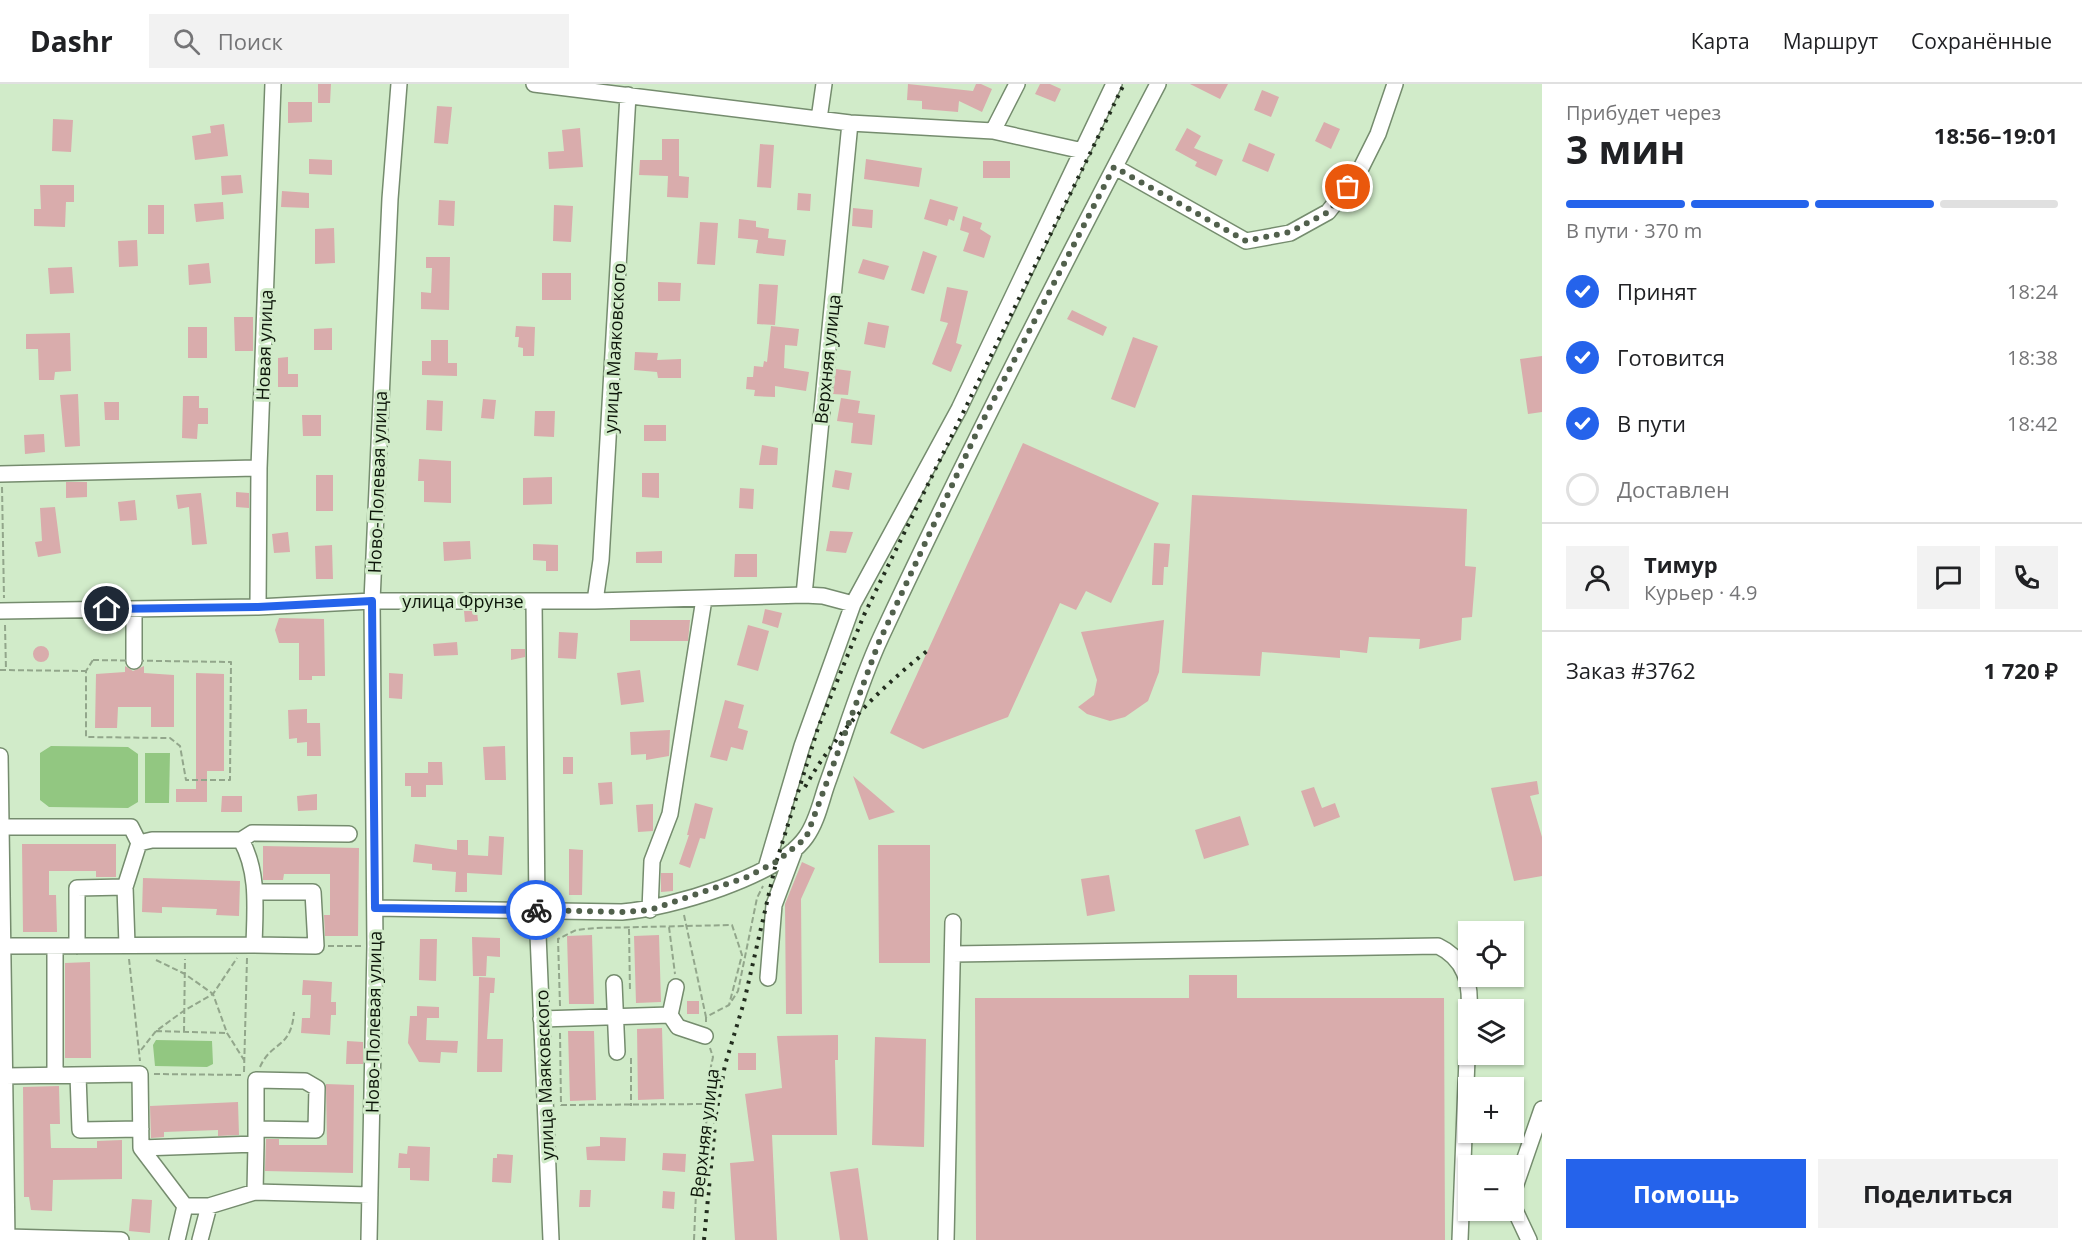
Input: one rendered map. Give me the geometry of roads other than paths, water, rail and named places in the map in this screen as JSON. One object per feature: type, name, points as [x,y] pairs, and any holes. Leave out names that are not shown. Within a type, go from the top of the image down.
[{"type":"street","name":"Новая улица","points":[[258,607],[259,468],[273,84]]},
{"type":"street","name":"Ново-Полевая улица","points":[[369,1240],[375,946],[372,601],[390,199],[399,84]]},
{"type":"street","points":[[534,84],[850,123],[993,131],[1083,151]]},
{"type":"street","points":[[819,119],[824,84]]},
{"type":"street","points":[[993,131],[1017,84]]},
{"type":"street","points":[[766,868],[802,746],[854,604],[959,409],[1114,84]]},
{"type":"street","points":[[768,978],[774,905],[795,849],[811,829],[879,642],[976,434],[1158,84]]},
{"type":"street","points":[[1114,167],[1246,241],[1290,232],[1328,212],[1358,174],[1378,134],[1395,84]]},
{"type":"street","name":"улица Маяковского","points":[[595,601],[602,537],[628,94]]},
{"type":"street","name":"Верхняя улица","points":[[804,595],[850,123]]},
{"type":"street","points":[[1,474],[259,468]]},
{"type":"street","name":"улица Фрунзе","points":[[2,611],[258,607],[372,601],[595,601],[804,595],[823,596],[854,604]]},
{"type":"street","points":[[650,910],[652,861],[670,814],[704,598]]},
{"type":"street","name":"улица Маяковского","points":[[534,601],[537,910],[551,1240]]},
{"type":"street","points":[[134,609],[134,661]]},
{"type":"street","points":[[0,756],[7,1239],[121,1240]]},
{"type":"street","points":[[2,827],[131,827],[139,843],[125,888],[127,945]]},
{"type":"street","points":[[139,843],[152,840],[241,840],[252,833],[349,834]]},
{"type":"street","points":[[241,840],[251,858],[255,892],[251,944]]},
{"type":"street","points":[[375,908],[622,912],[650,910],[726,886],[766,868],[795,849]]},
{"type":"street","points":[[77,946],[77,888],[125,888]]},
{"type":"street","points":[[3,946],[251,944],[316,946],[314,892],[255,892]]},
{"type":"street","points":[[946,1240],[954,922]]},
{"type":"street","points":[[55,946],[55,1075]]},
{"type":"street","points":[[953,954],[1438,946],[1448,951],[1467,976],[1470,987],[1469,999]]},
{"type":"street","points":[[614,983],[617,1052]]},
{"type":"street","points":[[676,987],[670,1015],[678,1027],[705,1036]]},
{"type":"street","points":[[542,1019],[670,1015]]},
{"type":"street","points":[[1460,1240],[1467,1065]]},
{"type":"street","points":[[6,1076],[140,1074],[141,1148],[185,1206]]},
{"type":"street","points":[[78,1075],[80,1130],[141,1129]]},
{"type":"street","points":[[141,1148],[256,1136],[316,1130],[316,1088],[305,1082],[250,1077],[256,1136],[255,1192]]},
{"type":"street","points":[[1524,1161],[1542,1109]]},
{"type":"street","points":[[185,1206],[209,1206],[255,1192],[370,1195]]},
{"type":"street","points":[[177,1240],[185,1206]]},
{"type":"street","points":[[200,1240],[209,1206]]},
{"type":"street","points":[[1520,1221],[1529,1240]]},
{"type":"railway","points":[[704,1240],[716,1114],[725,1065],[744,1002],[776,863],[818,728],[864,615],[1124,84]]},
{"type":"railway","points":[[805,787],[830,748],[859,713],[927,651]]}]
